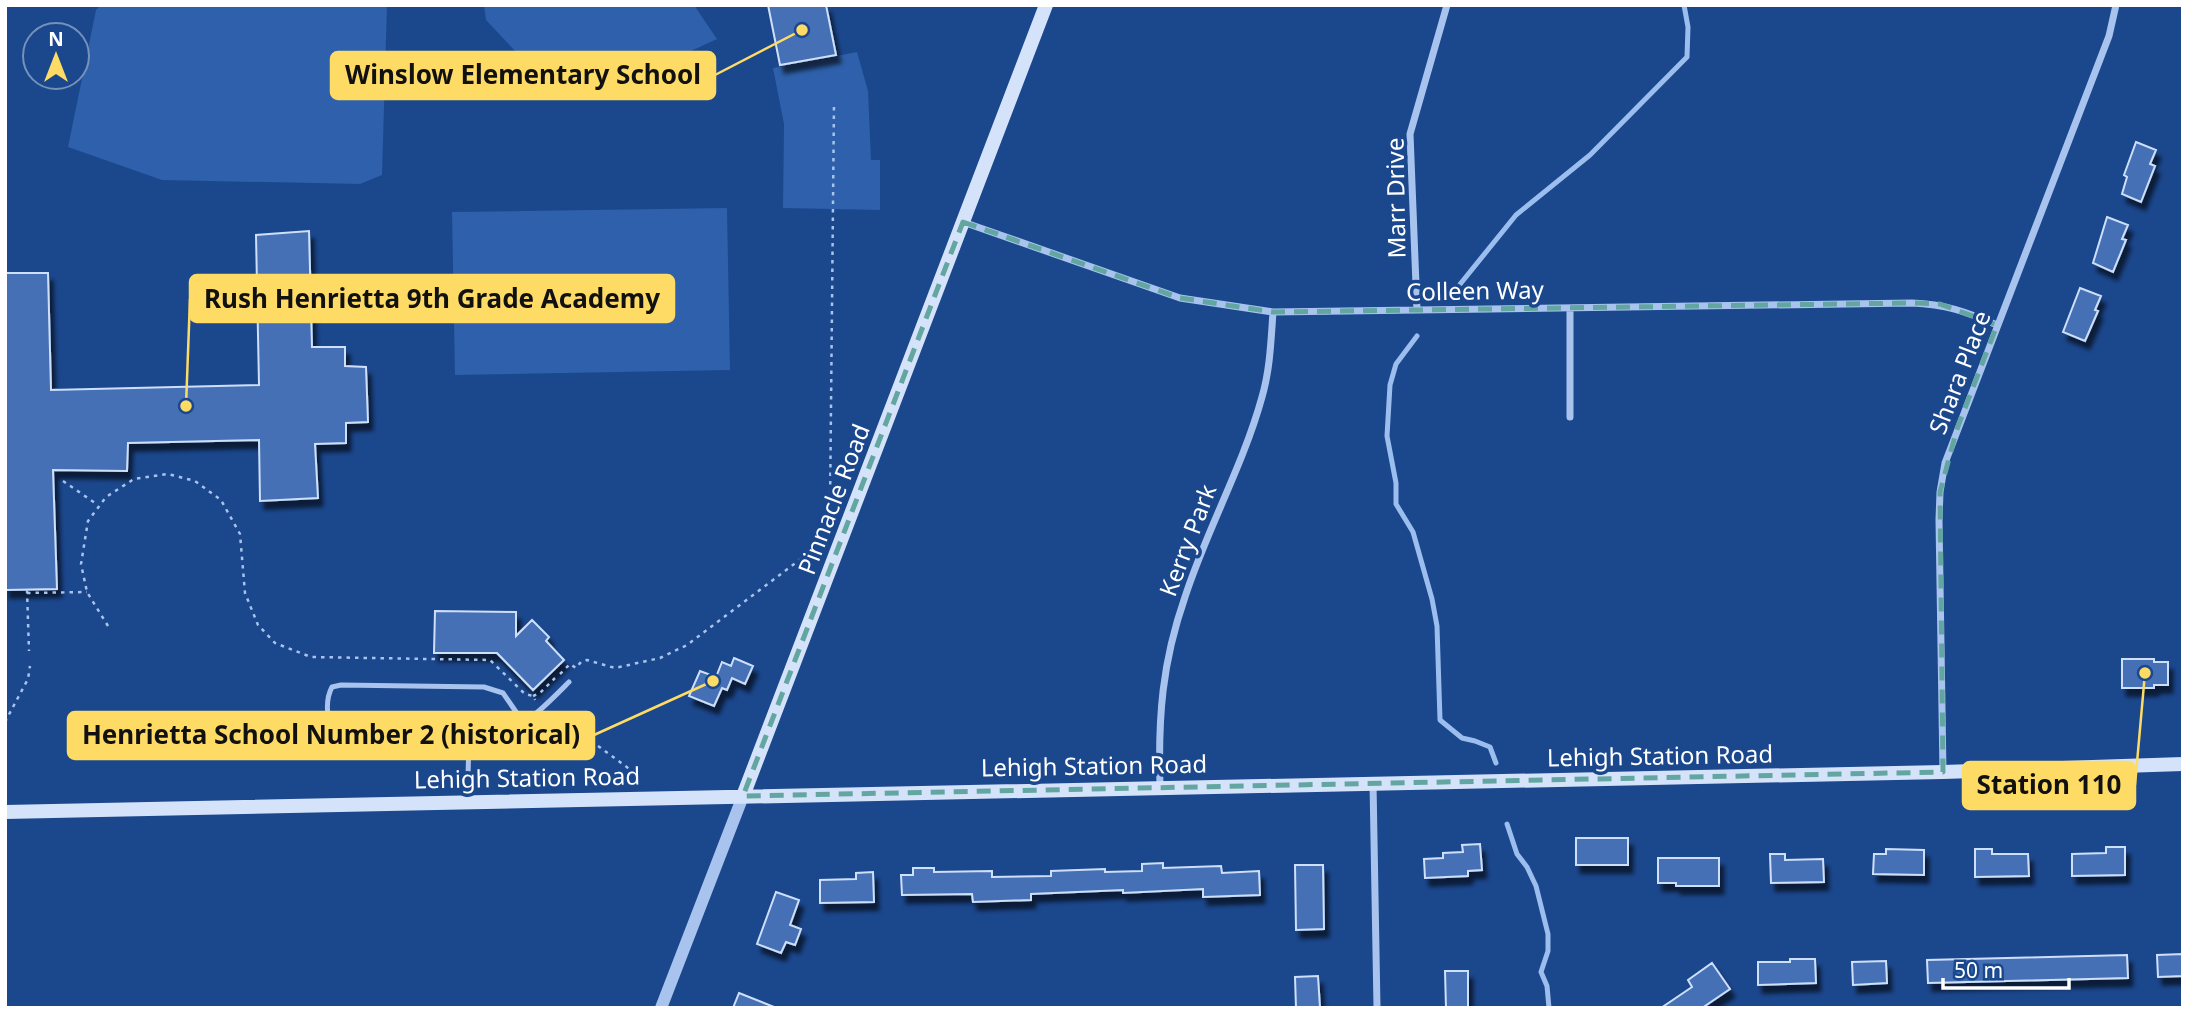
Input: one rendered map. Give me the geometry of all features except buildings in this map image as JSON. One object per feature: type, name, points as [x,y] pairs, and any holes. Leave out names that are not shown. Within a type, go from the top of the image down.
[{"type":"main road","name":"Pinnacle Road","points":[[743,796],[1046,5]]},
{"type":"main road","name":"Lehigh Station Road","points":[[5,812],[1160,786],[1943,772],[2183,764]]},
{"type":"street","name":"Marr Drive","points":[[1417,310],[1410,134],[1447,5]]},
{"type":"street","name":"Shara Place","points":[[1943,772],[1940,492],[1945,463],[2109,36],[2116,5]]},
{"type":"street","name":"Colleen Way","points":[[963,222],[1180,298],[1273,312],[1912,303],[1940,304],[1997,325]]},
{"type":"street","points":[[1570,308],[1570,417]]},
{"type":"street","name":"Kerry Park","points":[[1160,786],[1159,729],[1163,684],[1171,643],[1195,566],[1251,433],[1263,395],[1270,357],[1273,312]]},
{"type":"street","points":[[1373,783],[1377,1008]]},
{"type":"street","name":"Pinnacle Road","points":[[661,1008],[743,796]]},
{"type":"lane","points":[[523,722],[503,693],[484,687],[341,685],[332,687],[328,695],[327,719],[331,730],[339,735],[490,737],[507,733],[523,722],[569,682]]},
{"type":"lane","points":[[468,778],[469,736]]},
{"type":"path","points":[[830,510],[834,102]]},
{"type":"path","points":[[108,626],[87,592],[81,564],[88,521],[106,497],[134,479],[169,474],[195,481],[221,500],[240,534],[245,593],[258,625],[275,643],[311,657],[490,660],[525,694],[534,698],[570,664],[576,668],[587,660],[615,668],[660,659],[678,649],[814,550]]},
{"type":"path","points":[[64,481],[99,505]]},
{"type":"path","points":[[29,651],[27,591],[87,592]]},
{"type":"path","points":[[5,722],[28,679],[30,666]]},
{"type":"path","points":[[560,727],[598,746],[639,776]]},
{"type":"highlighted area","points":[[963,222],[1180,298],[1273,312],[1912,303],[1940,304],[1997,325],[1957,429],[1940,492],[1943,772],[743,796]]},
{"type":"shaded area","points":[[101,5],[387,5],[382,175],[360,184],[162,180],[68,147],[79,91],[91,91],[91,34],[96,10]]},
{"type":"shaded area","points":[[484,5],[694,5],[717,39],[637,76],[546,84],[486,20]]},
{"type":"shaded area","points":[[857,52],[868,91],[871,160],[880,160],[880,210],[783,208],[784,124],[773,68]]},
{"type":"shaded area","points":[[727,208],[730,370],[455,375],[452,212]]},
{"type":"waterway","points":[[1457,288],[1516,215],[1590,155],[1687,57],[1688,27],[1684,5]]},
{"type":"waterway","points":[[1417,336],[1396,364],[1390,385],[1387,436],[1396,483],[1396,504],[1413,532],[1432,599],[1437,626],[1440,720],[1462,738],[1490,747],[1496,763]]},
{"type":"waterway","points":[[1507,824],[1517,854],[1536,886],[1548,934],[1548,951],[1541,972],[1547,986],[1549,1008]]},
{"type":"place","name":"Winslow Elementary School","points":[[802,30]]},
{"type":"place","name":"Rush Henrietta 9th Grade Academy","points":[[186,406]]},
{"type":"place","name":"Station 110","points":[[2145,673]]},
{"type":"place","name":"Henrietta School Number 2 (historical)","points":[[713,681]]}]
